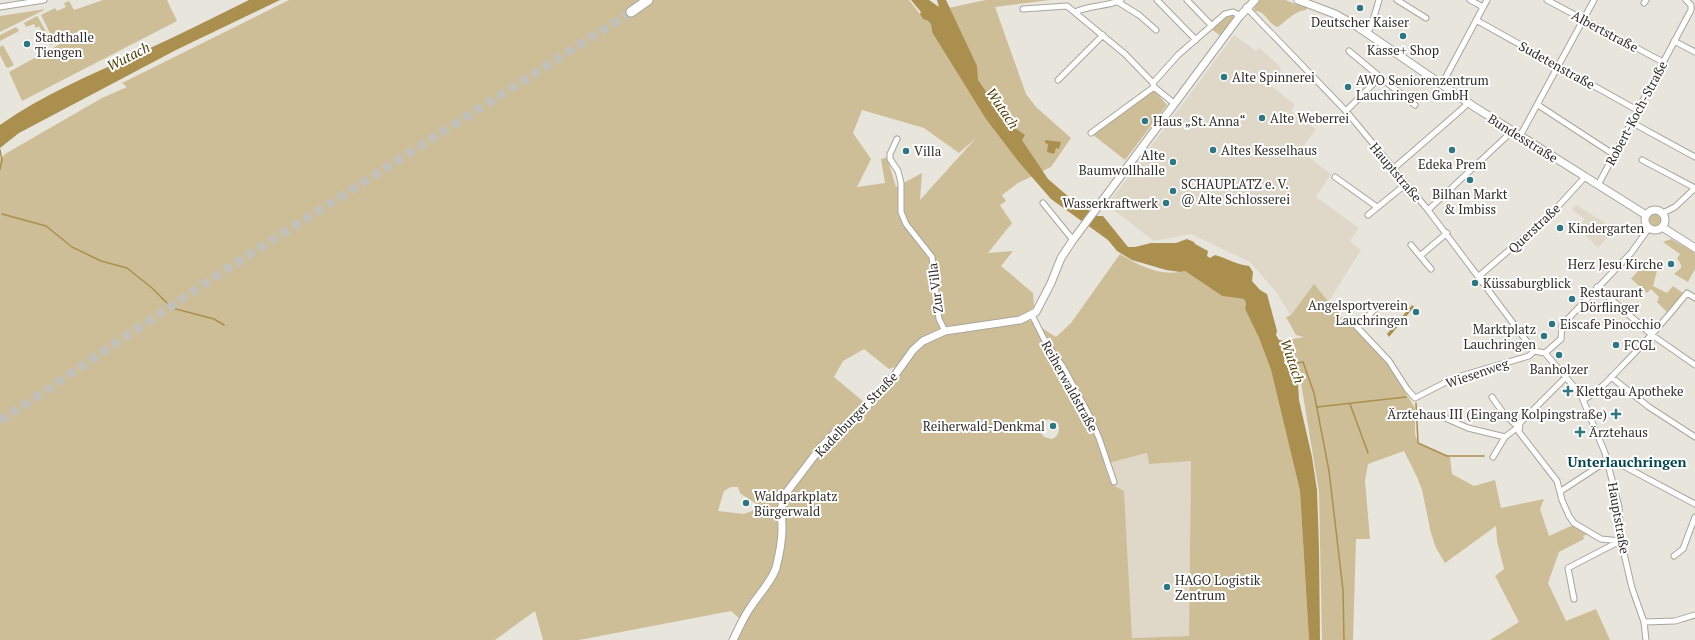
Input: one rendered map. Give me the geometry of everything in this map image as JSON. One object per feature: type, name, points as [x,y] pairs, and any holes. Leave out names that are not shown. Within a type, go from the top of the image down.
[{"type":"highway","points":[[631,12],[648,0]]},
{"type":"main road","points":[[1032,314],[1036,312],[1061,258],[1073,240],[1241,16],[1247,5],[1255,0]]},
{"type":"main road","name":"Bundesstraße","points":[[1298,0],[1339,16],[1367,33],[1520,136],[1646,214]]},
{"type":"main road","points":[[1654,209],[1663,213],[1665,219],[1662,227],[1656,230],[1649,228],[1645,223],[1646,214],[1654,209]]},
{"type":"main road","points":[[1662,227],[1695,248]]},
{"type":"main road","name":"Kadelburger Straße","points":[[733,640],[752,605],[771,579],[775,570],[781,540],[782,528],[780,515],[782,502],[786,493],[820,447],[834,433],[849,423],[866,408],[913,350],[923,341],[945,331],[1020,320],[1032,314]]},
{"type":"street","points":[[0,7],[44,0]]},
{"type":"street","points":[[1157,0],[1196,40]]},
{"type":"street","points":[[1186,0],[1212,26]]},
{"type":"street","points":[[1367,33],[1371,27],[1379,0]]},
{"type":"street","points":[[1397,0],[1426,18]]},
{"type":"street","points":[[1470,0],[1483,7]]},
{"type":"street","points":[[1442,84],[1487,0]]},
{"type":"street","name":"Albertstraße","points":[[1547,0],[1663,62]]},
{"type":"street","points":[[1520,136],[1594,0]]},
{"type":"street","name":"Robert-Koch-Straße","points":[[1598,185],[1613,154],[1691,10],[1691,5],[1686,0]]},
{"type":"street","points":[[1075,12],[1084,8],[1101,7],[1120,1],[1156,30]]},
{"type":"street","name":"Hauptstraße","points":[[1247,5],[1346,111],[1447,233],[1534,351]]},
{"type":"street","points":[[1023,9],[1066,6],[1126,54],[1154,85],[1175,104]]},
{"type":"street","points":[[1091,133],[1154,85],[1178,55],[1228,13],[1237,13],[1241,16]]},
{"type":"street","name":"Sudetenstraße","points":[[1476,20],[1637,110]]},
{"type":"street","points":[[1058,80],[1103,35]]},
{"type":"street","points":[[1674,40],[1695,52]]},
{"type":"street","points":[[1349,51],[1415,105]]},
{"type":"street","points":[[1346,111],[1380,77]]},
{"type":"street","points":[[1393,169],[1462,109],[1468,102]]},
{"type":"street","points":[[1538,105],[1613,154]]},
{"type":"street","points":[[1631,122],[1695,157]]},
{"type":"street","points":[[1428,210],[1506,137],[1511,130]]},
{"type":"street","name":"Zur Villa","points":[[897,139],[890,154],[890,159],[898,171],[901,183],[901,212],[906,224],[932,257],[939,320],[945,331]]},
{"type":"street","points":[[1642,160],[1695,188],[1675,207],[1663,213]]},
{"type":"street","points":[[1335,177],[1377,207]]},
{"type":"street","name":"Querstraße","points":[[1479,276],[1550,215],[1585,177]]},
{"type":"street","points":[[1368,215],[1406,184]]},
{"type":"street","points":[[1042,203],[1073,240]]},
{"type":"street","points":[[1534,351],[1545,353],[1561,339],[1562,325],[1631,253],[1649,228]]},
{"type":"street","points":[[1420,256],[1447,233]]},
{"type":"street","points":[[1411,245],[1431,269]]},
{"type":"street","points":[[1597,287],[1652,335],[1695,364]]},
{"type":"street","points":[[1582,400],[1592,395],[1611,377],[1652,335],[1687,293],[1695,298]]},
{"type":"street","name":"Wiesenweg","points":[[1377,307],[1357,327],[1389,361],[1407,389],[1415,398],[1454,378],[1529,356],[1534,351]]},
{"type":"street","name":"Reiherwaldstraße","points":[[1032,314],[1045,341],[1063,368],[1088,413],[1099,438],[1114,482]]},
{"type":"street","name":"Hauptstraße","points":[[1545,353],[1581,395],[1608,462],[1619,507],[1621,541],[1632,588],[1644,622],[1646,640]]},
{"type":"street","points":[[1493,457],[1505,437],[1518,427],[1520,423],[1566,377]]},
{"type":"street","points":[[1611,377],[1649,406],[1695,437]]},
{"type":"street","points":[[1492,397],[1504,414],[1518,427],[1519,432],[1557,481],[1561,491],[1562,500],[1574,523],[1601,539],[1621,541]]},
{"type":"street","points":[[1445,418],[1468,428],[1505,437]]},
{"type":"street","points":[[1561,491],[1599,466],[1608,462],[1618,463],[1695,504]]},
{"type":"street","points":[[1674,556],[1683,549],[1695,517]]},
{"type":"street","points":[[1574,600],[1568,568],[1621,541]]},
{"type":"street","points":[[1644,622],[1675,621],[1695,615]]},
{"type":"shaded area","points":[[103,0],[167,0],[177,21],[22,101],[9,72],[84,31],[83,29],[55,43],[41,15],[55,8],[57,11],[66,7],[64,3],[69,1],[74,10]]},
{"type":"shaded area","points":[[249,0],[280,0],[176,50],[19,133],[0,148],[0,125],[16,114],[67,86]]},
{"type":"shaded area","points":[[289,0],[909,0],[920,14],[986,0],[1050,0],[995,7],[1026,94],[1036,107],[1071,138],[1051,167],[1018,183],[1002,195],[1006,201],[1000,205],[1012,223],[988,253],[1013,251],[1001,266],[1033,293],[1034,307],[1023,316],[1056,337],[1071,323],[1120,254],[1135,263],[1151,269],[1168,273],[1185,271],[1222,296],[1244,299],[1246,303],[1245,309],[1259,338],[1271,370],[1300,491],[1309,640],[731,640],[741,618],[731,611],[579,640],[543,640],[535,611],[495,640],[0,640],[0,159],[5,154],[102,98],[127,87],[122,83]],"holes":[[[862,110],[924,128],[959,153],[976,138],[920,200],[922,173],[896,187],[887,157],[881,159],[885,183],[857,187],[871,159],[853,133]],[[864,349],[889,369],[910,362],[871,408],[834,377],[843,361]],[[1048,419],[1057,422],[1059,430],[1058,434],[1052,439],[1044,437],[1040,432],[1042,423]],[[1147,453],[1149,464],[1191,461],[1189,636],[1132,638],[1124,491],[1111,484],[1104,464]],[[731,487],[738,487],[740,493],[758,505],[757,509],[744,514],[718,511],[724,491]]]},
{"type":"shaded area","points":[[911,0],[929,0],[939,7],[937,0],[946,0],[977,66],[978,80],[1009,124],[1025,135],[1022,140],[1048,179],[1077,204],[1085,207],[1095,216],[1103,216],[1128,247],[1151,243],[1176,243],[1187,239],[1208,251],[1207,256],[1210,258],[1215,255],[1249,266],[1253,272],[1252,281],[1260,290],[1267,294],[1277,331],[1276,335],[1279,340],[1285,341],[1288,352],[1285,355],[1284,363],[1294,374],[1298,384],[1299,400],[1312,457],[1317,490],[1320,640],[1309,640],[1300,491],[1271,370],[1259,338],[1245,309],[1246,303],[1244,299],[1222,296],[1185,271],[1180,272],[1166,270],[1132,260],[1117,251],[1108,240],[1051,199],[1018,161],[986,119],[932,32],[930,23],[923,19],[920,14],[921,12]]},
{"type":"shaded area","points":[[1258,0],[1285,0],[1307,8],[1306,10],[1295,14],[1278,27],[1272,24],[1258,11],[1254,11],[1255,4]]},
{"type":"shaded area","points":[[46,9],[0,32],[0,16]]},
{"type":"shaded area","points":[[1231,15],[1233,16],[1233,19],[1221,36],[1211,29],[1221,20]]},
{"type":"shaded area","points":[[37,16],[53,44],[50,45],[39,26],[36,28],[34,24],[26,27],[24,23]]},
{"type":"shaded area","points":[[16,27],[19,31],[0,41],[0,35]]},
{"type":"shaded area","points":[[1234,35],[1256,51],[1260,48],[1282,69],[1270,85],[1295,105],[1291,111],[1316,129],[1300,151],[1331,174],[1316,197],[1359,228],[1350,241],[1361,250],[1329,301],[1314,285],[1291,316],[1277,293],[1250,262],[1191,234],[1154,241],[1107,205]]},
{"type":"shaded area","points":[[3,45],[14,65],[8,68],[0,55],[0,47]]},
{"type":"shaded area","points":[[1154,90],[1167,105],[1125,160],[1092,134]]},
{"type":"shaded area","points":[[1045,140],[1061,142],[1059,149],[1056,148],[1054,154],[1047,152],[1048,144],[1045,143]]},
{"type":"shaded area","points":[[1576,205],[1605,223],[1604,227],[1611,233],[1598,248],[1577,227],[1585,219],[1572,210]]},
{"type":"shaded area","points":[[1654,211],[1661,216],[1662,219],[1657,226],[1654,227],[1647,222],[1646,219],[1651,212]]},
{"type":"shaded area","points":[[1671,239],[1695,253],[1695,269],[1688,282],[1674,274],[1681,268],[1677,258],[1680,254],[1663,242]]},
{"type":"shaded area","points":[[1648,257],[1658,267],[1653,286],[1667,293],[1673,286],[1683,293],[1668,313],[1657,302],[1659,297],[1651,289],[1647,293],[1631,279],[1647,261],[1646,260]]},
{"type":"shaded area","points":[[1314,284],[1334,308],[1384,358],[1415,408],[1415,434],[1418,443],[1450,457],[1452,474],[1474,486],[1495,480],[1501,508],[1544,499],[1540,509],[1549,536],[1573,525],[1588,534],[1583,536],[1584,539],[1559,552],[1548,583],[1566,621],[1596,609],[1610,640],[1490,640],[1519,622],[1495,576],[1504,569],[1497,541],[1496,526],[1445,563],[1436,548],[1431,533],[1422,490],[1404,451],[1368,464],[1365,481],[1370,539],[1356,539],[1353,640],[1322,640],[1319,492],[1301,383],[1295,370],[1287,340],[1304,337],[1296,335],[1286,317],[1291,315]]},
{"type":"shaded area","points":[[1412,305],[1414,307],[1389,337],[1387,334]]},
{"type":"shaded area","name":"HAGO Logistik Zentrum","points":[[1147,453],[1149,464],[1191,460],[1189,636],[1132,638],[1124,491],[1111,484],[1104,463]]},
{"type":"waterway","points":[[0,150],[2,160],[0,169]]},
{"type":"waterway","points":[[2,214],[46,226],[72,247],[101,261],[127,268],[152,288],[172,308],[214,319],[224,325]]},
{"type":"waterway","name":"Wutach","points":[[1288,369],[1297,363],[1303,362],[1314,393],[1329,471],[1343,590],[1344,640]]},
{"type":"waterway","points":[[1317,407],[1406,397]]},
{"type":"waterway","points":[[1416,403],[1418,443],[1447,456],[1484,456]]},
{"type":"waterway","points":[[1350,404],[1368,453]]},
{"type":"tunnel","points":[[0,421],[222,272],[631,12]]},
{"type":"place","name":"Deutscher Kaiser","points":[[1360,8]]},
{"type":"place","name":"Kasse+ Shop","points":[[1403,36]]},
{"type":"place","name":"Stadthalle Tiengen","points":[[27,44]]},
{"type":"place","name":"Alte Spinnerei","points":[[1224,77]]},
{"type":"place","name":"AWO Seniorenzentrum Lauchringen GmbH","points":[[1348,87]]},
{"type":"place","name":"Alte Weberrei","points":[[1262,118]]},
{"type":"place","name":"Haus „St. Anna“","points":[[1145,121]]},
{"type":"place","name":"Altes Kesselhaus","points":[[1213,150]]},
{"type":"place","name":"Edeka Prem","points":[[1452,150]]},
{"type":"place","name":"Villa","points":[[906,151]]},
{"type":"place","name":"Alte Baumwollhalle","points":[[1173,162]]},
{"type":"place","name":"Bilhan Markt & Imbiss","points":[[1470,180]]},
{"type":"place","name":"SCHAUPLATZ e. V. @ Alte Schlosserei","points":[[1173,191]]},
{"type":"place","name":"Wasserkraftwerk","points":[[1166,203]]},
{"type":"place","name":"Kindergarten","points":[[1560,228]]},
{"type":"place","name":"Herz Jesu Kirche","points":[[1671,264]]},
{"type":"place","name":"Küssaburgblick","points":[[1475,283]]},
{"type":"place","name":"Restaurant Dörflinger","points":[[1572,299]]},
{"type":"place","name":"Angelsportverein Lauchringen","points":[[1416,312]]},
{"type":"place","name":"Eiscafe Pinocchio","points":[[1552,324]]},
{"type":"place","name":"Marktplatz Lauchringen","points":[[1544,336]]},
{"type":"place","name":"FCGL","points":[[1616,345]]},
{"type":"place","name":"Banholzer","points":[[1559,355]]},
{"type":"place","name":"Klettgau Apotheke","points":[[1568,391]]},
{"type":"place","name":"Ärztehaus III (Eingang Kolpingstraße)","points":[[1616,414]]},
{"type":"place","name":"Reiherwald-Denkmal","points":[[1053,426]]},
{"type":"place","name":"Ärztehaus","points":[[1580,432]]},
{"type":"place","name":"Waldparkplatz Bürgerwald","points":[[746,503]]},
{"type":"place","name":"HAGO Logistik Zentrum","points":[[1167,587]]},
{"type":"district","name":"Unterlauchringen","points":[[1627,461]]}]
